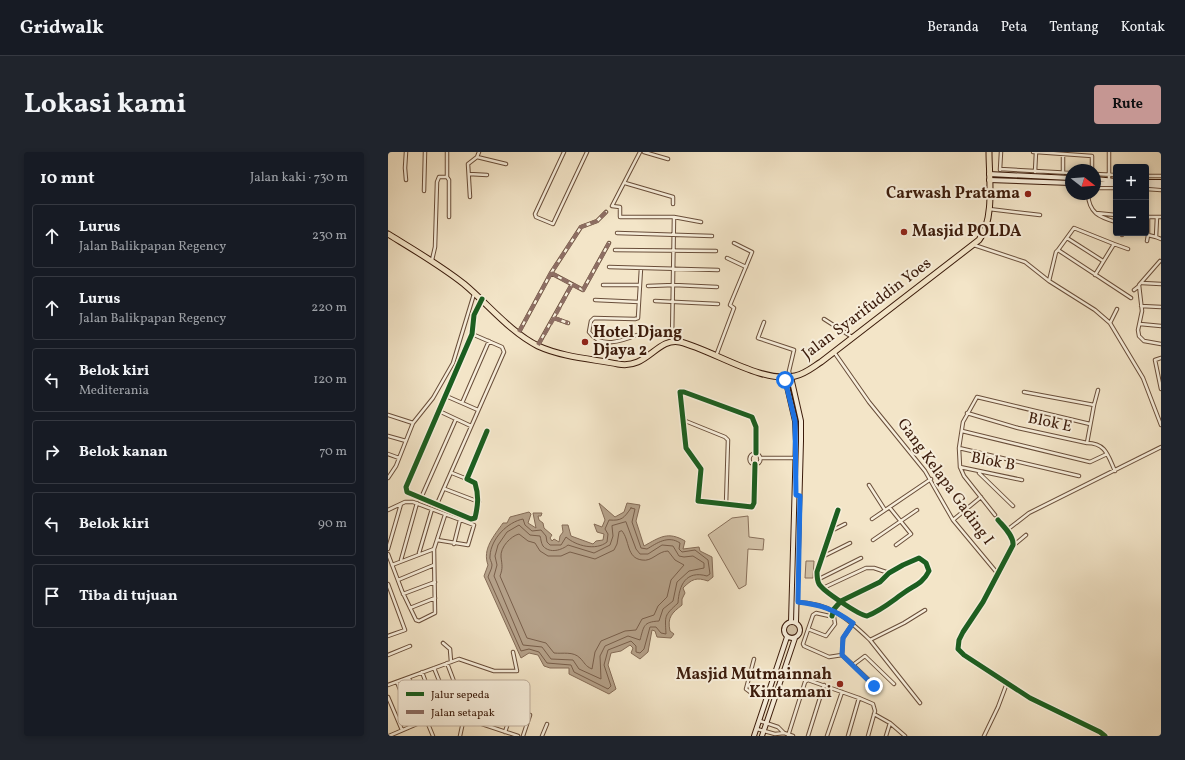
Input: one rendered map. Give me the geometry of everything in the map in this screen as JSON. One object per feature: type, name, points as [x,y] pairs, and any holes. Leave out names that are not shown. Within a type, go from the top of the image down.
[{"type":"highway","name":"Jalan Syarifuddin Yoes","points":[[672,342],[692,346],[772,376],[785,378],[804,372],[853,338],[974,245],[986,229],[989,209],[989,152]]},
{"type":"highway","points":[[388,234],[432,260],[475,293],[519,332],[538,345],[572,355],[629,365],[641,361],[660,347],[672,342]]},
{"type":"street","points":[[406,152],[406,180]]},
{"type":"street","points":[[424,191],[425,152]]},
{"type":"street","points":[[447,152],[449,217]]},
{"type":"street","points":[[470,197],[468,164],[477,158],[479,152]]},
{"type":"street","points":[[564,152],[535,214],[536,217],[553,224],[587,152]]},
{"type":"street","points":[[640,152],[612,206],[620,207],[619,217],[674,217],[701,222]]},
{"type":"street","points":[[644,152],[668,159]]},
{"type":"street","points":[[1000,175],[1001,152]]},
{"type":"street","points":[[1032,152],[1092,156],[1092,164]]},
{"type":"street","points":[[1035,172],[1036,152]]},
{"type":"street","points":[[1109,152],[1109,181]]},
{"type":"street","points":[[1063,154],[1064,180]]},
{"type":"street","points":[[477,158],[506,164]]},
{"type":"street","points":[[1000,169],[1063,173]]},
{"type":"street","points":[[469,174],[487,175]]},
{"type":"street","points":[[1101,174],[1113,175]]},
{"type":"street","points":[[989,177],[1000,175],[1064,180]]},
{"type":"street","points":[[1022,181],[1023,176]]},
{"type":"street","points":[[1149,176],[1161,176]]},
{"type":"street","points":[[432,260],[435,247],[437,182],[439,177],[447,177]]},
{"type":"street","points":[[989,177],[1022,181],[1064,180]]},
{"type":"street","points":[[1101,180],[1113,181]]},
{"type":"street","points":[[1149,182],[1161,182]]},
{"type":"street","points":[[625,183],[673,197],[674,204]]},
{"type":"street","points":[[1101,184],[1113,184]]},
{"type":"street","points":[[1149,185],[1161,186]]},
{"type":"street","points":[[1101,188],[1113,188]]},
{"type":"street","points":[[1149,189],[1161,190]]},
{"type":"street","points":[[1089,200],[1091,209],[1096,212],[1098,216],[1113,221]]},
{"type":"street","points":[[989,209],[1040,215]]},
{"type":"street","points":[[519,332],[551,274],[582,226],[597,221],[606,212]]},
{"type":"street","points":[[1096,212],[1113,215]]},
{"type":"street","points":[[672,342],[674,302],[674,217]]},
{"type":"street","points":[[1149,217],[1161,217]]},
{"type":"street","points":[[1156,237],[1157,217]]},
{"type":"street","points":[[1049,281],[1058,250],[1073,228],[1128,249]]},
{"type":"street","points":[[617,234],[712,236]]},
{"type":"street","points":[[1149,235],[1161,239]]},
{"type":"street","points":[[1147,241],[1148,236]]},
{"type":"street","points":[[1067,238],[1103,261]]},
{"type":"street","points":[[551,274],[581,290],[584,288],[609,243]]},
{"type":"street","points":[[716,356],[734,308],[730,305],[752,252],[734,243]]},
{"type":"street","points":[[1095,275],[1114,244]]},
{"type":"street","points":[[974,245],[1025,262],[1049,281],[1095,310],[1110,323],[1143,378],[1161,425]]},
{"type":"street","points":[[615,250],[716,251]]},
{"type":"street","points":[[1058,250],[1131,298]]},
{"type":"street","points":[[727,258],[746,267]]},
{"type":"street","points":[[1134,290],[1160,261]]},
{"type":"street","points":[[1157,265],[1161,266]]},
{"type":"street","points":[[609,267],[718,270]]},
{"type":"street","points":[[637,335],[614,343],[596,338],[589,332],[591,321],[594,318],[638,318],[641,268]]},
{"type":"street","points":[[1140,284],[1161,284]]},
{"type":"street","points":[[1140,284],[1141,306],[1140,324],[1138,330],[1141,339],[1146,342],[1161,344]]},
{"type":"street","points":[[603,285],[640,285]]},
{"type":"street","points":[[648,286],[674,285],[717,287]]},
{"type":"street","points":[[538,345],[571,286]]},
{"type":"street","points":[[388,478],[395,468],[413,423],[433,398],[453,363],[475,293]]},
{"type":"street","points":[[452,473],[475,482],[479,502],[474,518],[472,519],[407,492],[406,487],[472,334],[474,315],[482,299]]},
{"type":"street","points":[[595,300],[639,302]]},
{"type":"street","points":[[655,301],[718,304]]},
{"type":"street","points":[[1141,306],[1161,307]]},
{"type":"street","points":[[1110,323],[1117,309]]},
{"type":"street","points":[[554,318],[568,323]]},
{"type":"street","points":[[824,320],[853,338]]},
{"type":"street","points":[[764,322],[758,338],[794,350],[789,371],[801,421],[801,443],[798,467],[798,602],[793,622]]},
{"type":"street","points":[[1140,324],[1161,326]]},
{"type":"street","points":[[437,505],[504,352],[502,347],[472,334]]},
{"type":"street","points":[[462,403],[489,341]]},
{"type":"street","name":"Gang Kelapa Gading I","points":[[834,351],[869,402],[931,479],[953,520],[998,574]]},
{"type":"street","points":[[1161,358],[1154,360],[1161,389]]},
{"type":"street","points":[[785,378],[795,421],[796,458],[798,467]]},
{"type":"street","points":[[1087,443],[1098,390]]},
{"type":"street","points":[[755,464],[754,505],[750,507],[698,501],[700,469],[686,448],[680,393],[682,391],[752,417],[756,427],[756,453],[760,458]]},
{"type":"street","points":[[1024,392],[1094,405]]},
{"type":"street","points":[[446,396],[478,410]]},
{"type":"street","points":[[995,515],[964,476],[960,467],[962,431],[967,414],[977,397],[1090,424]]},
{"type":"street","points":[[439,411],[472,426]]},
{"type":"street","name":"Blok E","points":[[967,414],[1018,428],[1087,443],[1096,443],[1102,446],[1115,471]]},
{"type":"street","points":[[388,415],[413,423]]},
{"type":"street","points":[[421,498],[456,419]]},
{"type":"street","points":[[683,420],[725,436],[728,440],[726,505]]},
{"type":"street","points":[[468,479],[487,431]]},
{"type":"street","points":[[962,431],[1090,462],[1095,461],[1107,454]]},
{"type":"street","points":[[388,436],[406,441]]},
{"type":"street","points":[[796,443],[801,443]]},
{"type":"street","points":[[1007,530],[1029,513],[1161,447]]},
{"type":"street","points":[[960,448],[1079,476]]},
{"type":"street","points":[[755,464],[750,461],[750,458],[751,455],[756,453]]},
{"type":"street","points":[[388,454],[399,458]]},
{"type":"street","points":[[760,458],[796,458]]},
{"type":"street","points":[[755,464],[759,463],[760,458]]},
{"type":"street","name":"Blok B","points":[[960,467],[1022,480]]},
{"type":"street","points":[[978,472],[1013,506]]},
{"type":"street","points":[[872,519],[931,479]]},
{"type":"street","points":[[869,486],[885,510]]},
{"type":"street","points":[[444,489],[479,502]]},
{"type":"street","points":[[762,736],[794,638],[798,636],[800,630],[793,622],[791,602],[798,495]]},
{"type":"street","points":[[953,520],[981,497]]},
{"type":"street","points":[[388,510],[409,501],[460,520],[474,527],[468,545],[454,544],[437,540]]},
{"type":"street","points":[[400,561],[417,503]]},
{"type":"street","points":[[388,549],[401,504]]},
{"type":"street","points":[[890,508],[911,534],[896,545]]},
{"type":"street","points":[[419,554],[432,510]]},
{"type":"street","points":[[832,616],[834,609],[841,601],[880,582],[889,573],[902,565],[917,559],[922,560],[928,567],[927,575],[920,584],[875,612],[863,616],[841,601],[822,588],[817,580],[817,572],[838,510]]},
{"type":"street","points":[[873,540],[902,522],[917,510]]},
{"type":"street","points":[[388,554],[403,594],[416,620],[419,621],[435,613],[434,549],[445,515]]},
{"type":"street","points":[[454,544],[460,520]]},
{"type":"street","points":[[998,520],[1007,530],[1014,544]]},
{"type":"street","points":[[831,531],[845,524]]},
{"type":"street","points":[[1026,535],[1014,544],[983,602],[963,632],[958,646],[964,655],[1030,698],[1100,732],[1105,736]]},
{"type":"street","points":[[822,557],[850,543]]},
{"type":"street","points":[[392,565],[434,549]]},
{"type":"street","points":[[817,580],[861,558]]},
{"type":"street","points":[[398,580],[434,565]]},
{"type":"street","points":[[822,588],[866,568],[874,568],[889,573]]},
{"type":"street","points":[[403,594],[435,582]]},
{"type":"street","points":[[388,584],[405,630],[388,636]]},
{"type":"street","points":[[410,608],[435,598]]},
{"type":"street","points":[[791,602],[824,606],[834,609],[853,623],[870,640],[920,703]]},
{"type":"street","points":[[870,640],[904,623],[924,610]]},
{"type":"street","points":[[808,629],[826,636],[835,624],[835,619],[832,616],[815,613],[808,629],[803,644],[805,648],[832,658],[842,655]]},
{"type":"street","points":[[754,736],[787,637],[784,633],[784,628],[786,624],[793,622]]},
{"type":"street","points":[[842,655],[843,638],[853,623]]},
{"type":"street","points":[[787,637],[794,638]]},
{"type":"street","points":[[443,643],[450,649],[450,660]]},
{"type":"street","points":[[388,656],[410,646]]},
{"type":"street","points":[[402,680],[447,663],[450,660],[459,659],[494,671],[517,671],[513,652]]},
{"type":"street","points":[[842,655],[874,686]]},
{"type":"street","points":[[853,665],[865,656],[894,684]]},
{"type":"street","points":[[754,659],[746,689],[767,698]]},
{"type":"street","points":[[447,663],[453,680]]},
{"type":"street","points":[[434,668],[439,680]]},
{"type":"street","points":[[422,672],[425,680]]},
{"type":"street","points":[[788,735],[805,682],[808,680],[860,698],[875,706],[868,736]]},
{"type":"street","points":[[388,685],[397,682]]},
{"type":"street","points":[[984,736],[998,707],[1007,683]]},
{"type":"street","points":[[808,736],[824,685]]},
{"type":"street","points":[[827,736],[842,692]]},
{"type":"street","points":[[388,697],[398,721]]},
{"type":"street","points":[[848,736],[860,698]]},
{"type":"street","points":[[874,714],[890,723],[905,736]]},
{"type":"street","points":[[760,720],[778,727],[784,733],[793,736]]},
{"type":"street","points":[[886,736],[890,723]]},
{"type":"street","points":[[542,736],[547,724]]},
{"type":"street","points":[[400,726],[402,730]]},
{"type":"street","points":[[388,732],[389,736],[412,726]]},
{"type":"street","points":[[428,726],[433,736]]},
{"type":"street","points":[[488,726],[518,736]]},
{"type":"street","points":[[505,732],[507,726]]},
{"type":"street","points":[[523,736],[526,726]]},
{"type":"street","points":[[757,729],[775,734],[784,733]]},
{"type":"street","points":[[460,735],[464,736]]},
{"type":"shaded area","points":[[748,516],[749,537],[764,539],[763,550],[748,549],[746,585],[739,589],[708,535],[732,518]]},
{"type":"shaded area","points":[[806,561],[814,561],[813,578],[805,578]]},
{"type":"shaded area","points":[[794,623],[797,624],[797,634],[790,635],[787,634],[786,627],[787,624]]},
{"type":"water","points":[[599,503],[615,517],[624,512],[627,503],[640,505],[636,521],[644,546],[664,536],[674,536],[685,541],[683,549],[699,547],[700,551],[712,557],[713,577],[708,581],[700,579],[694,580],[683,588],[685,593],[682,599],[682,605],[673,613],[669,622],[670,631],[674,634],[671,638],[657,637],[655,631],[652,630],[648,652],[640,659],[631,653],[633,648],[630,645],[621,651],[611,653],[608,665],[616,689],[609,694],[569,674],[569,668],[550,668],[544,666],[538,655],[529,653],[521,658],[484,576],[488,565],[487,554],[490,543],[503,523],[507,523],[510,517],[529,512],[531,514],[528,523],[536,528],[533,513],[542,513],[541,516],[538,516],[539,520],[543,523],[544,528],[552,535],[550,538],[552,541],[554,539],[559,542],[560,536],[563,532],[562,525],[568,525],[571,536],[593,544],[596,541],[603,540],[604,534],[597,532],[594,524],[602,527],[605,520]]},
{"type":"marked path","points":[[519,332],[551,273],[581,227],[597,221],[606,212]]},
{"type":"marked path","points":[[551,273],[583,290],[609,243]]},
{"type":"marked path","points":[[538,345],[571,286]]},
{"type":"marked path","points":[[554,318],[568,323]]},
{"type":"cycle path","points":[[482,299],[474,315],[472,334],[406,487],[407,492],[471,519],[475,518],[478,500],[477,492],[475,483],[467,479],[487,431]]},
{"type":"cycle path","points":[[755,464],[754,503],[752,507],[698,501],[701,469],[686,448],[680,392],[684,392],[752,417],[756,427],[756,453]]},
{"type":"cycle path","points":[[832,616],[834,609],[841,601],[880,582],[889,573],[903,565],[919,558],[926,563],[929,571],[918,583],[882,608],[867,616],[857,612],[842,602],[834,597],[819,584],[817,580],[817,572],[838,510]]},
{"type":"cycle path","points":[[998,520],[1012,538],[1013,545],[983,602],[963,632],[959,640],[958,649],[964,655],[1030,698],[1100,732],[1105,736]]},
{"type":"place","name":"Carwash Pratama","points":[[1028,194]]},
{"type":"place","name":"Masjid POLDA","points":[[904,232]]},
{"type":"place","name":"Hotel Djang Djaya 2","points":[[585,342]]},
{"type":"place","name":"Masjid Mutmainnah Kintamani","points":[[840,684]]},
{"type":"route","points":[[785,380],[795,421],[796,495],[800,496],[798,602],[834,609],[853,623],[844,635],[842,641],[842,655],[874,686]]}]
